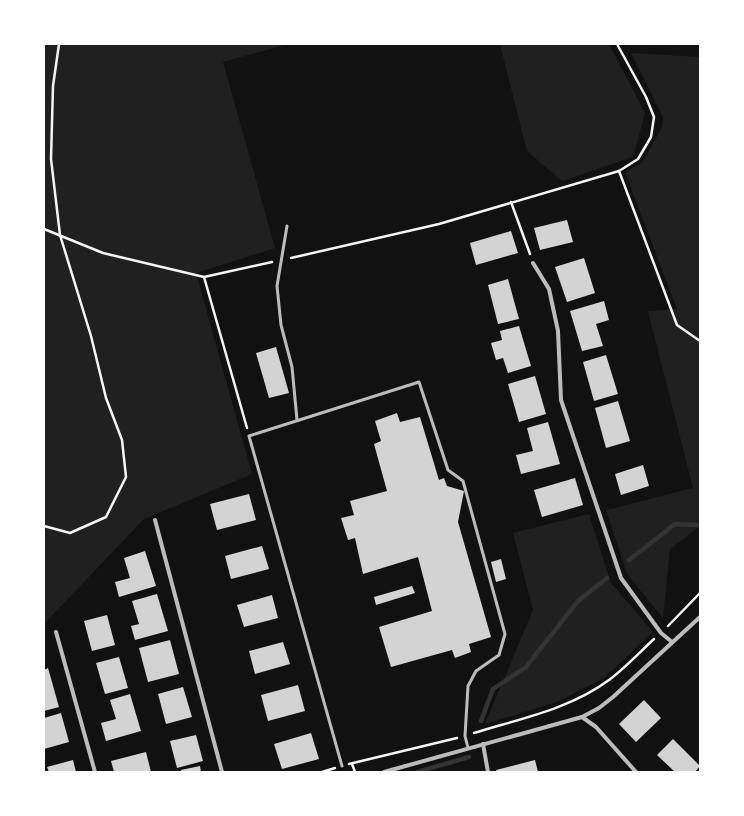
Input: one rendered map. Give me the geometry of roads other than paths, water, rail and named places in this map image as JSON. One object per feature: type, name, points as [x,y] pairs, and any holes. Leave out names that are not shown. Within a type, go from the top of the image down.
[{"type":"street","points":[[533,263],[549,289],[558,331],[561,400],[621,578],[662,633],[672,642]]},
{"type":"street","points":[[154,520],[222,772]]},
{"type":"street","points":[[384,772],[582,717],[599,708],[613,697],[700,616]]},
{"type":"street","points":[[56,632],[95,772]]},
{"type":"street","points":[[582,717],[596,727],[636,772]]},
{"type":"street","points":[[483,744],[488,772]]},
{"type":"lane","points":[[287,226],[277,286],[282,325],[292,366],[297,420]]},
{"type":"lane","points":[[342,766],[249,436],[419,382],[448,470],[463,481],[505,634],[499,655],[476,671],[468,686],[465,736],[468,748]]},
{"type":"waterway","points":[[629,560],[675,524],[700,525]]},
{"type":"waterway","points":[[481,721],[493,689],[526,667],[578,601],[607,578]]},
{"type":"waterway","points":[[417,772],[469,757]]}]
